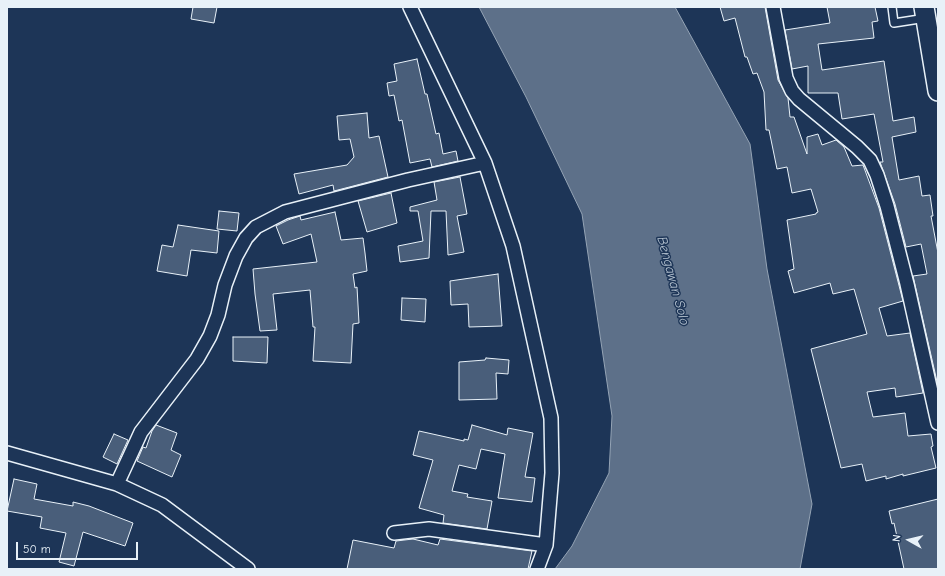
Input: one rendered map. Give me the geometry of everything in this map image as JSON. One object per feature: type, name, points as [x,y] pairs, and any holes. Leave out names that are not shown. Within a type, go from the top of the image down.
[{"type":"street","points":[[410,7],[485,162],[513,246],[551,418],[552,473],[546,545],[537,569]]},
{"type":"street","points":[[773,7],[786,78],[792,91],[799,99],[857,147],[870,160],[877,175],[888,206],[908,284],[938,423]]},
{"type":"street","points":[[925,12],[938,91]]},
{"type":"street","points":[[117,484],[141,432],[197,359],[210,336],[218,315],[225,285],[236,256],[246,238],[256,227],[285,212],[408,180],[485,162]]},
{"type":"street","points":[[7,453],[117,484],[162,505],[248,569]]},
{"type":"street","points":[[394,533],[430,529],[546,545]]},
{"type":"lane","points":[[892,7],[894,23],[925,12]]},
{"type":"water","name":"Bengawan Solo","points":[[479,7],[675,7],[750,144],[767,269],[812,504],[800,569],[555,569],[572,546],[609,473],[612,416],[582,214],[526,97]]},
{"type":"building","points":[[193,7],[217,7],[214,23],[191,19]]},
{"type":"building","points":[[720,7],[765,7],[778,80],[788,98],[790,117],[794,117],[807,154],[807,137],[818,134],[822,145],[836,140],[844,147],[852,166],[863,165],[879,208],[903,301],[879,308],[887,336],[910,333],[923,393],[896,397],[895,388],[867,392],[873,417],[905,413],[908,436],[931,434],[933,446],[931,447],[936,468],[903,476],[903,474],[886,479],[886,476],[866,481],[862,464],[841,468],[811,349],[867,334],[854,289],[833,294],[830,283],[794,293],[788,271],[794,269],[787,220],[816,214],[818,212],[811,189],[792,193],[787,167],[777,169],[769,130],[766,130],[764,92],[757,73],[753,74],[747,57],[745,57],[735,18],[724,21]]},
{"type":"building","points":[[827,7],[875,7],[878,21],[872,22],[874,38],[818,44],[822,70],[884,61],[893,121],[914,117],[916,132],[892,137],[899,180],[919,176],[922,196],[930,195],[933,216],[931,216],[938,253],[938,386],[913,276],[927,274],[921,244],[906,247],[895,204],[880,162],[883,162],[874,114],[842,119],[838,93],[808,93],[808,66],[792,69],[785,30],[830,23]]},
{"type":"building","points":[[417,59],[436,134],[439,133],[443,154],[456,151],[458,161],[432,167],[430,159],[410,163],[402,120],[399,121],[394,95],[389,96],[387,83],[397,81],[394,64]]},
{"type":"building","points":[[367,113],[369,138],[379,136],[388,177],[334,191],[333,185],[299,194],[294,174],[347,165],[354,157],[350,139],[339,140],[337,116]]},
{"type":"building","points":[[460,177],[467,214],[457,216],[464,252],[448,255],[446,211],[431,211],[429,258],[400,262],[398,246],[423,241],[418,211],[410,211],[410,207],[437,200],[434,182]]},
{"type":"building","points":[[391,193],[397,223],[367,232],[358,201]]},
{"type":"building","points":[[219,211],[239,213],[237,231],[217,229]]},
{"type":"building","points":[[335,212],[341,240],[363,238],[367,271],[353,274],[355,288],[357,287],[359,323],[353,324],[351,363],[313,361],[315,327],[313,327],[310,290],[273,294],[277,330],[260,331],[255,294],[253,269],[317,262],[311,234],[283,244],[276,226],[300,216],[301,220]]},
{"type":"building","points":[[178,225],[219,231],[217,253],[191,250],[187,276],[157,271],[162,245],[173,247]]},
{"type":"building","points":[[498,274],[502,326],[469,327],[468,304],[451,305],[450,281]]},
{"type":"building","points":[[402,298],[426,299],[425,322],[401,320]]},
{"type":"building","points":[[233,337],[268,337],[267,363],[233,361]]},
{"type":"building","points":[[486,358],[509,360],[508,374],[496,373],[497,399],[459,400],[459,362],[485,360]]},
{"type":"building","points":[[156,425],[177,433],[171,450],[181,455],[172,477],[137,461],[143,447],[146,448],[152,431]]},
{"type":"building","points":[[472,425],[507,435],[508,428],[533,433],[525,477],[535,478],[532,502],[498,498],[505,454],[481,449],[476,469],[459,465],[452,491],[468,494],[467,497],[492,501],[487,529],[443,523],[444,515],[419,508],[433,460],[413,455],[419,431],[464,441],[464,439],[468,440]]},
{"type":"building","points":[[114,434],[128,440],[117,464],[103,457]]},
{"type":"building","points":[[14,479],[37,484],[34,499],[73,506],[73,502],[89,506],[133,523],[125,546],[83,532],[74,566],[59,562],[66,533],[40,528],[42,517],[7,511]]},
{"type":"building","points":[[938,499],[938,569],[904,569],[894,523],[892,524],[889,511]]},
{"type":"building","points":[[413,539],[438,545],[440,539],[532,551],[528,569],[347,569],[353,540],[394,548],[396,541]]}]
